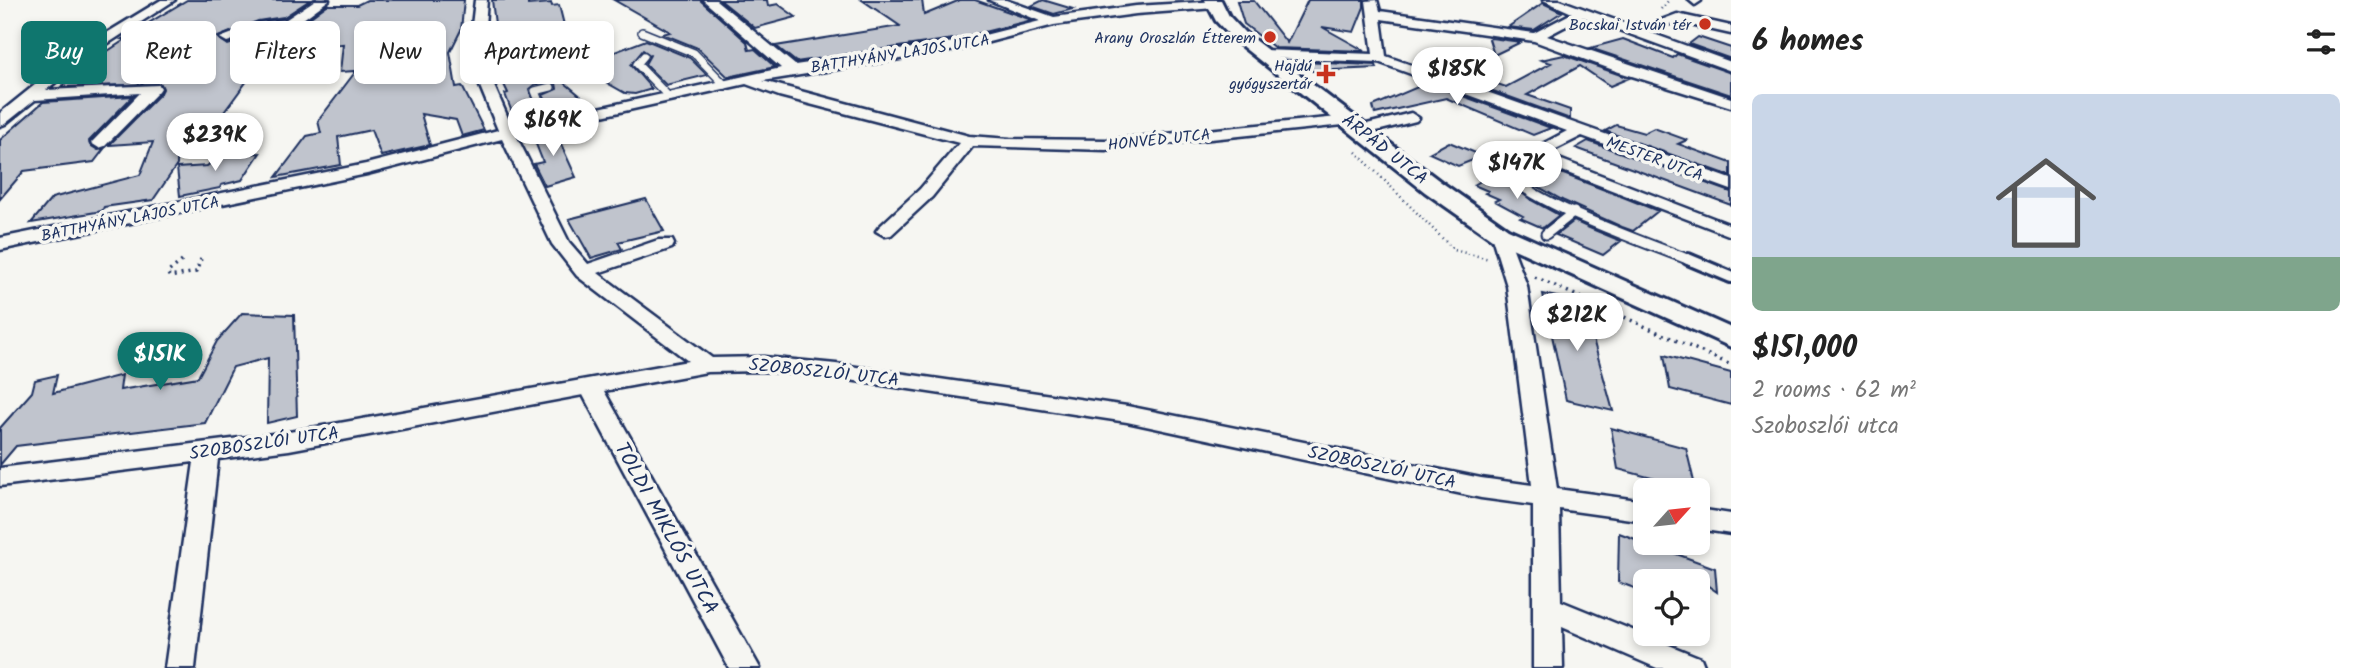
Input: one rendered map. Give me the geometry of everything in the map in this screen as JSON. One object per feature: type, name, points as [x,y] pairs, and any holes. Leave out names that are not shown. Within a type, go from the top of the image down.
[{"type":"street","points":[[0,121],[99,42],[169,0]]},
{"type":"street","points":[[227,38],[264,26],[285,26],[323,0]]},
{"type":"street","name":"BATTHYÁNY LAJOS UTCA","points":[[709,0],[792,70]]},
{"type":"street","points":[[995,0],[1054,21]]},
{"type":"street","points":[[1549,0],[1731,67]]},
{"type":"street","name":"BATTHYÁNY LAJOS UTCA","points":[[0,244],[367,169],[507,132],[792,70],[962,45],[1054,21],[1214,2]]},
{"type":"street","name":"ÁRPÁD UTCA","points":[[1214,2],[1222,18],[1239,36],[1433,187],[1500,234],[1731,338]]},
{"type":"street","points":[[1380,58],[1373,7],[1536,37],[1620,68],[1731,103]]},
{"type":"street","points":[[474,11],[478,61],[507,132],[561,244],[584,272],[707,365]]},
{"type":"street","points":[[1536,37],[1582,12]]},
{"type":"street","points":[[1662,22],[1677,18],[1731,30]]},
{"type":"street","name":"MESTER UTCA","points":[[1263,54],[1380,58],[1731,185]]},
{"type":"street","name":"HONVÉD UTCA","points":[[747,80],[783,93],[969,141],[1056,146],[1106,145],[1411,118]]},
{"type":"street","points":[[28,96],[154,88],[99,143]]},
{"type":"street","points":[[1531,154],[1580,131]]},
{"type":"street","points":[[886,231],[926,193],[969,141]]},
{"type":"street","points":[[1531,154],[1731,231]]},
{"type":"street","points":[[1500,234],[1517,286],[1546,497],[1548,668]]},
{"type":"street","points":[[584,272],[665,244]]},
{"type":"street","name":"SZOBOSZLÓI UTCA","points":[[0,477],[289,441],[707,365],[764,363],[1127,414],[1480,488],[1633,509]]},
{"type":"street","name":"TOLDI MIKLÓS UTCA","points":[[591,387],[599,407],[745,668]]},
{"type":"street","points":[[180,668],[207,452]]},
{"type":"street","points":[[1710,521],[1731,524]]},
{"type":"street","points":[[1547,608],[1690,668]]},
{"type":"lane","points":[[642,32],[694,53],[725,85]]},
{"type":"lane","points":[[644,56],[637,64],[668,97]]},
{"type":"lane","points":[[548,123],[535,91],[551,87]]},
{"type":"lane","points":[[1531,154],[1510,163],[1504,169],[1509,178],[1534,196],[1731,277]]},
{"type":"lane","points":[[1546,233],[1574,212]]},
{"type":"path","points":[[182,261],[167,273],[170,277],[199,270],[201,259]]},
{"type":"building","points":[[187,0],[310,0],[284,17],[230,21],[230,32],[218,37],[230,44],[230,84],[245,84],[219,119],[189,120],[178,133],[177,165],[153,200],[104,207],[102,211],[31,223],[52,198],[140,175],[153,142],[109,145],[161,93],[161,84],[216,84],[216,21],[152,21]]},
{"type":"building","points":[[367,0],[464,0],[460,32],[450,52],[456,87],[462,86],[484,130],[462,136],[456,120],[421,114],[430,145],[381,156],[371,130],[338,137],[341,165],[276,177],[307,136],[321,133],[318,121],[354,74],[354,84],[446,84],[446,21],[354,21],[354,71],[340,72],[343,44],[340,44],[340,21],[305,21],[327,5],[357,5]]},
{"type":"building","points":[[492,0],[528,0],[528,5],[559,5],[563,21],[495,21]]},
{"type":"building","points":[[614,0],[700,0],[747,42],[749,50],[755,49],[775,67],[728,77],[698,48],[663,34],[670,32]]},
{"type":"building","points":[[720,0],[767,0],[768,6],[778,4],[796,17],[755,28]]},
{"type":"building","points":[[862,0],[922,0],[924,15],[960,0],[975,0],[1032,20],[960,38],[796,62],[776,46],[900,26]]},
{"type":"building","points":[[1043,0],[1073,9],[1054,14],[1031,6]]},
{"type":"building","points":[[1308,0],[1364,0],[1354,32],[1322,27],[1365,51],[1275,48],[1244,24],[1237,1],[1254,1],[1287,43]]},
{"type":"building","points":[[1543,3],[1562,12],[1534,30],[1508,27]]},
{"type":"building","points":[[1698,37],[1731,48],[1731,59],[1689,44]]},
{"type":"building","points":[[1489,39],[1521,42],[1494,55]]},
{"type":"building","points":[[1623,39],[1673,58],[1677,54],[1731,73],[1731,95],[1590,48]]},
{"type":"building","points":[[646,40],[690,58],[707,75],[666,85],[645,64],[650,55],[643,50],[631,65],[652,89],[635,94],[625,93],[609,84],[614,84],[614,52]]},
{"type":"building","points":[[121,42],[121,84],[161,84],[61,87],[64,84],[107,84],[107,52]]},
{"type":"building","points":[[1564,55],[1629,78],[1610,86],[1580,66],[1527,95],[1570,110],[1570,119],[1446,74],[1457,70],[1506,87],[1551,63],[1541,60]]},
{"type":"building","points":[[1299,62],[1376,65],[1377,68],[1312,71]]},
{"type":"building","points":[[1427,83],[1551,128],[1533,135],[1446,98],[1375,114],[1373,106]]},
{"type":"building","points":[[504,84],[538,84],[529,89],[539,118],[515,120],[505,94],[508,93]]},
{"type":"building","points":[[556,84],[566,84],[589,103],[553,112],[553,115],[543,95],[557,89]]},
{"type":"building","points":[[133,96],[89,141],[90,145],[98,150],[104,149],[94,162],[24,171],[0,199],[0,140],[43,102]]},
{"type":"building","points":[[1616,125],[1644,133],[1654,128],[1687,140],[1678,144],[1731,163],[1731,176],[1605,131]]},
{"type":"building","points":[[560,128],[566,141],[560,142],[576,177],[545,186],[534,164],[543,162],[532,134]]},
{"type":"building","points":[[1588,141],[1731,192],[1731,205],[1576,148]]},
{"type":"building","points":[[1449,142],[1483,156],[1458,166],[1429,153]]},
{"type":"building","points":[[260,153],[242,180],[221,185],[220,188],[180,196],[177,168],[207,166],[220,155]]},
{"type":"building","points":[[1540,165],[1658,211],[1633,231],[1622,227],[1564,201],[1521,177]]},
{"type":"building","points":[[1492,174],[1559,215],[1543,228],[1520,218],[1523,216],[1495,201],[1499,199],[1485,193],[1488,191],[1474,185]]},
{"type":"building","points":[[646,199],[664,231],[618,242],[622,249],[591,258],[569,219]]},
{"type":"building","points":[[1574,221],[1621,241],[1603,255],[1556,235]]},
{"type":"building","points":[[1543,294],[1583,303],[1613,411],[1566,400]]},
{"type":"building","points":[[242,313],[294,315],[297,416],[267,423],[268,358],[233,367],[205,423],[16,446],[0,465],[0,428],[32,392],[35,380],[57,375],[53,393],[122,375],[120,390],[198,377],[217,341]]},
{"type":"building","points":[[1664,355],[1731,373],[1731,405],[1670,389]]},
{"type":"building","points":[[1611,428],[1686,448],[1693,478],[1651,478],[1618,469]]},
{"type":"building","points":[[1619,533],[1633,538],[1633,555],[1679,555],[1715,568],[1717,592],[1710,587],[1710,569],[1633,569],[1633,588],[1618,582]]},
{"type":"place","name":"Bocskai István tér","points":[[1705,24]]},
{"type":"place","name":"Arany Oroszlán Étterem","points":[[1270,37]]},
{"type":"place","name":"Hajdú gyógyszertár","points":[[1326,74]]}]
